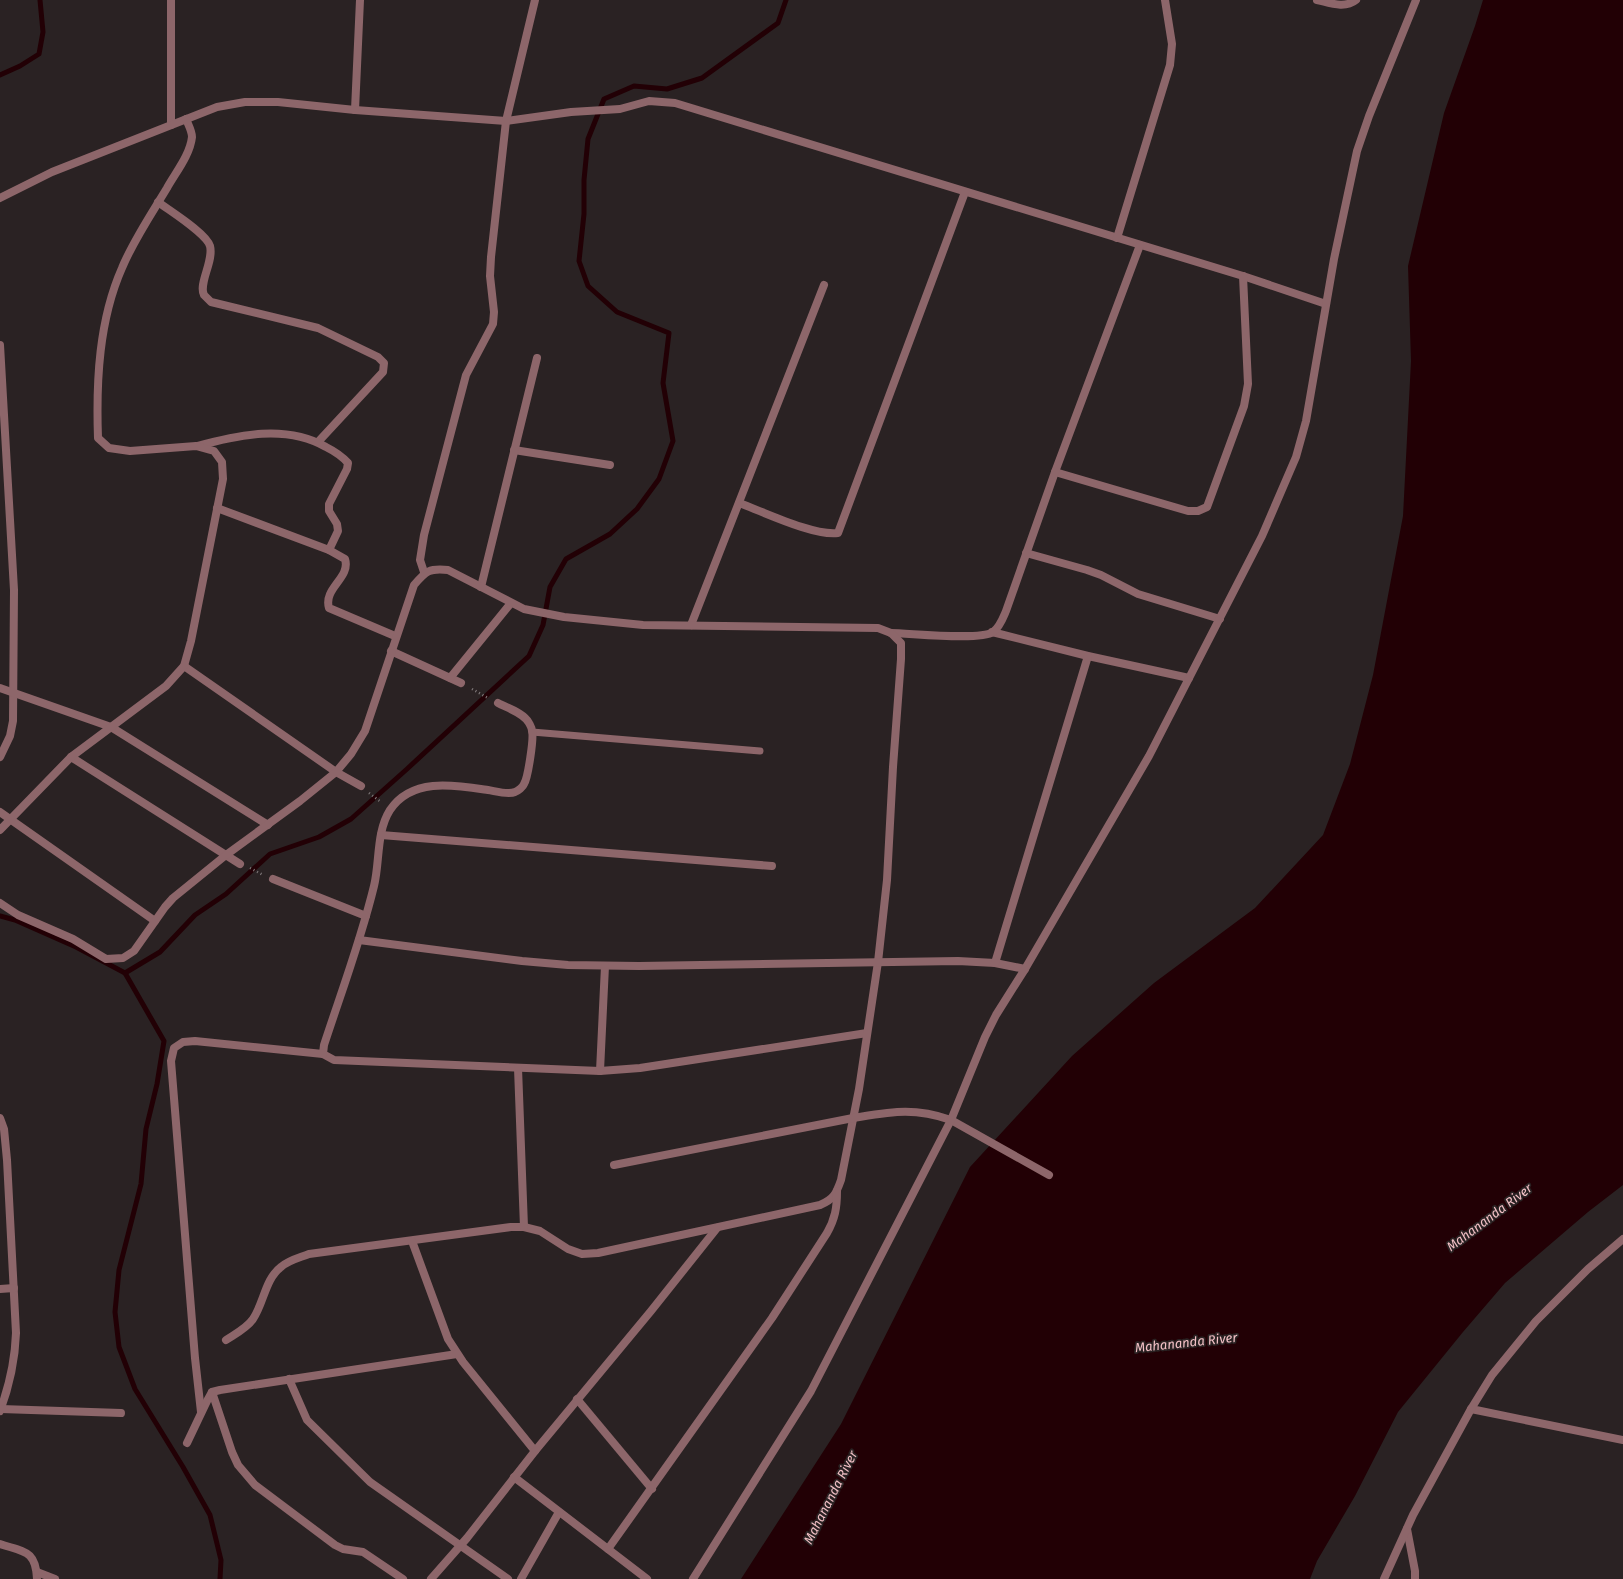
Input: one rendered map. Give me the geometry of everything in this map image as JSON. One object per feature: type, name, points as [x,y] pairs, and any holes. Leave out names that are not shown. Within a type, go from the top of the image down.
[{"type":"street","points":[[171,0],[171,125]]},
{"type":"street","points":[[355,110],[360,0]]},
{"type":"street","points":[[424,572],[420,560],[421,548],[466,375],[493,324],[494,312],[490,276],[491,257],[506,121],[535,0]]},
{"type":"street","points":[[1118,238],[1170,65],[1172,44],[1165,0]]},
{"type":"street","points":[[1317,0],[1336,4],[1350,4],[1356,0]]},
{"type":"street","points":[[693,1579],[811,1390],[951,1120],[985,1037],[996,1015],[1026,969],[1148,756],[1262,536],[1296,457],[1306,421],[1339,231],[1357,151],[1369,116],[1416,0]]},
{"type":"street","points":[[0,198],[52,172],[186,119],[217,107],[245,102],[278,102],[355,110],[506,121],[571,112],[630,107],[648,101],[675,103],[1243,276],[1326,304]]},
{"type":"street","points":[[186,119],[192,135],[189,151],[122,266],[105,316],[102,342],[98,438],[109,448],[130,451],[196,446],[224,438],[253,433],[295,436],[318,442],[342,456],[348,463],[347,469],[329,504],[329,511],[337,524],[338,532],[329,550]]},
{"type":"street","points":[[739,502],[815,531],[829,534],[838,533],[965,192]]},
{"type":"street","points":[[158,202],[203,235],[210,246],[211,260],[203,286],[204,294],[211,302],[318,328],[378,356],[384,363],[383,372],[318,442]]},
{"type":"street","points":[[992,632],[1000,624],[1006,611],[1055,472],[1140,245]]},
{"type":"street","points":[[1055,472],[1188,511],[1198,511],[1206,507],[1244,406],[1247,394],[1248,384],[1243,276]]},
{"type":"street","points":[[691,625],[824,286]]},
{"type":"street","points":[[0,345],[14,590],[13,721],[10,736],[0,757]]},
{"type":"street","points":[[481,587],[537,358]]},
{"type":"street","points":[[0,830],[71,757],[166,686],[184,666],[191,641],[223,479],[222,462],[214,451],[196,446]]},
{"type":"street","points":[[514,450],[610,465]]},
{"type":"street","points":[[217,508],[329,550],[345,558],[345,572],[330,594],[327,602],[329,608],[395,636]]},
{"type":"street","points":[[1026,554],[1087,570],[1101,575],[1138,594],[1220,619]]},
{"type":"street","points":[[0,903],[18,915],[73,939],[106,959],[123,958],[134,951],[173,898],[226,855],[300,802],[336,772],[351,754],[365,731],[395,636],[414,585],[424,572],[435,569],[448,570],[524,609],[564,617],[643,624],[878,628],[891,633],[971,636],[992,632],[1088,656],[1188,678]]},
{"type":"street","points":[[450,678],[511,603]]},
{"type":"street","points":[[226,1340],[252,1320],[258,1310],[271,1276],[280,1267],[290,1261],[309,1254],[512,1227],[524,1227],[540,1231],[568,1249],[582,1254],[598,1253],[820,1206],[830,1200],[837,1191],[841,1180],[859,1089],[878,962],[887,880],[901,659],[901,643],[891,633]]},
{"type":"street","points":[[391,651],[461,682]]},
{"type":"street","points":[[995,963],[1088,656]]},
{"type":"street","points":[[184,666],[336,772],[361,786]]},
{"type":"street","points":[[0,688],[111,726],[268,825]]},
{"type":"street","points":[[323,1054],[324,1045],[359,940],[374,886],[381,835],[388,807],[416,790],[430,786],[455,785],[515,793],[524,786],[528,775],[532,732],[528,721],[498,703]]},
{"type":"street","points":[[71,757],[240,864]]},
{"type":"street","points":[[0,812],[155,921]]},
{"type":"street","points":[[381,835],[772,866]]},
{"type":"street","points":[[273,880],[366,916]]},
{"type":"street","points":[[359,940],[522,961],[568,965],[605,966],[958,961],[995,963],[1026,969]]},
{"type":"street","points":[[600,1071],[605,966]]},
{"type":"street","points":[[201,1412],[195,1358],[171,1061],[174,1048],[183,1042],[195,1041],[323,1054],[334,1060],[600,1071],[640,1068],[867,1033]]},
{"type":"street","points":[[518,1068],[524,1227]]},
{"type":"street","points":[[614,1165],[853,1118],[918,1111],[935,1114],[951,1120],[1050,1175]]},
{"type":"street","points":[[0,1118],[4,1129],[16,1333],[12,1375],[0,1410],[121,1412]]},
{"type":"street","points":[[608,1549],[772,1318],[827,1233],[833,1223],[837,1210],[837,1191]]},
{"type":"street","points":[[431,1579],[460,1546],[577,1399],[717,1228]]},
{"type":"street","points":[[1384,1579],[1413,1515],[1471,1409],[1492,1375],[1536,1321],[1588,1269],[1623,1239]]},
{"type":"street","points":[[412,1241],[448,1339],[457,1354],[535,1451]]},
{"type":"street","points":[[0,1289],[14,1288]]},
{"type":"street","points":[[212,1392],[457,1354]]},
{"type":"street","points":[[289,1379],[307,1420],[374,1486],[508,1579]]},
{"type":"street","points":[[187,1443],[212,1392]]},
{"type":"street","points":[[212,1392],[232,1452],[238,1465],[255,1485],[335,1545],[343,1549],[363,1552],[403,1579]]},
{"type":"street","points":[[577,1399],[652,1489]]},
{"type":"street","points":[[1471,1409],[1623,1440]]},
{"type":"street","points":[[514,1477],[647,1579]]},
{"type":"street","points":[[521,1579],[560,1512]]},
{"type":"street","points":[[1407,1529],[1415,1571],[1415,1579]]},
{"type":"street","points":[[0,1544],[30,1555],[34,1559],[37,1576],[55,1579]]},
{"type":"lane","points":[[532,732],[760,751]]},
{"type":"path","points":[[461,682],[498,703]]},
{"type":"path","points":[[361,786],[388,807]]},
{"type":"path","points":[[240,864],[273,880]]},
{"type":"water","name":"Mahananda River","points":[[1483,0],[1623,0],[1623,1185],[1588,1212],[1505,1283],[1398,1412],[1355,1496],[1317,1561],[1310,1579],[741,1579],[841,1424],[970,1167],[1072,1056],[1154,983],[1255,908],[1323,835],[1350,764],[1373,675],[1403,516],[1411,361],[1408,266],[1444,113]]},
{"type":"waterway","points":[[0,75],[20,66],[39,54],[43,32],[40,0]]},
{"type":"waterway","points":[[125,973],[160,952],[195,915],[226,894],[270,854],[319,837],[351,819],[407,769],[529,656],[543,625],[550,587],[566,559],[610,534],[637,509],[659,479],[673,441],[663,383],[669,333],[617,312],[588,286],[579,261],[584,214],[584,180],[588,139],[604,99],[634,86],[667,89],[702,78],[778,23],[786,0]]},
{"type":"waterway","points":[[0,916],[15,920],[76,947],[125,973],[164,1041],[157,1084],[146,1129],[141,1184],[119,1270],[115,1312],[119,1347],[135,1389],[183,1467],[210,1515],[221,1560],[220,1579]]}]
